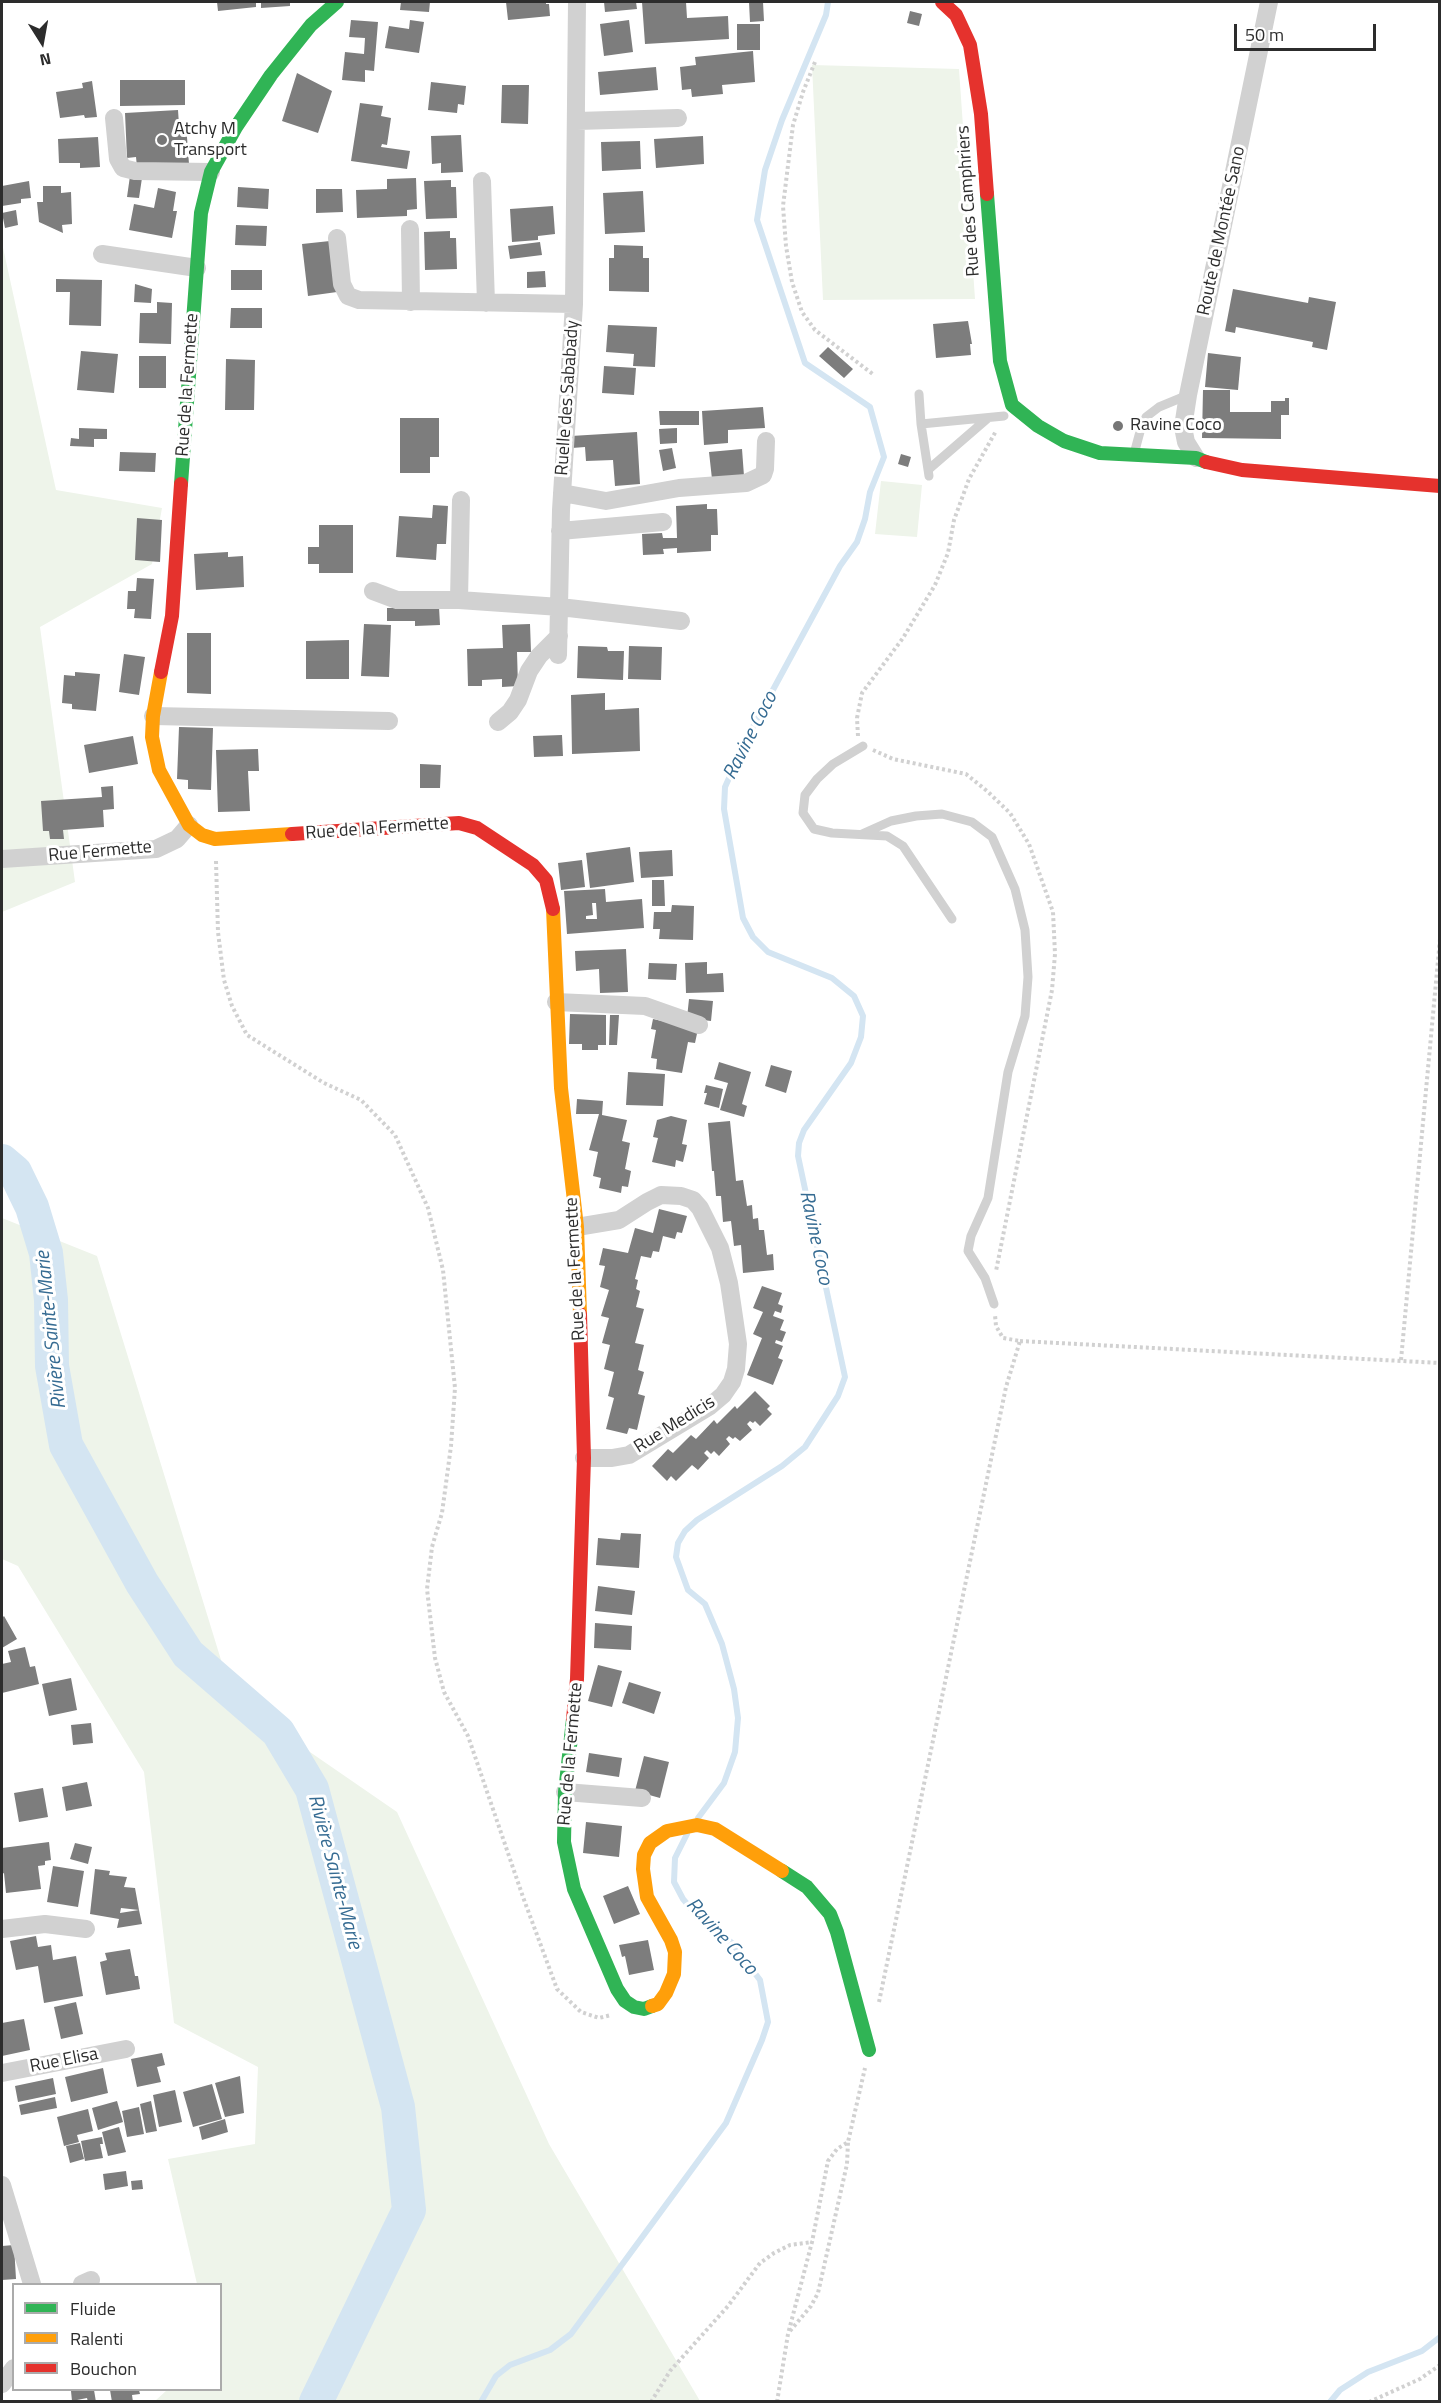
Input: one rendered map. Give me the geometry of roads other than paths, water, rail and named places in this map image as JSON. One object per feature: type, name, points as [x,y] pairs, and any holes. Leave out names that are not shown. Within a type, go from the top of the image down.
[{"type":"street","name":"Rue de la Fermette","points":[[337,2],[311,25],[272,75],[236,127],[211,172],[201,213],[172,616],[153,716],[152,737],[159,770],[189,825],[202,835],[215,840],[459,823],[477,828],[516,852],[546,880],[554,916],[561,1088],[577,1227],[584,1458],[577,1678],[565,1792],[564,1842],[574,1889],[617,1989],[625,2001],[634,2007],[644,2009],[658,2004],[666,1993],[674,1974],[675,1952],[647,1897],[643,1869],[644,1855],[650,1843],[667,1831],[697,1825],[715,1829],[807,1887],[830,1914],[869,2050]]},
{"type":"street","name":"Ruelle des Sababady","points":[[558,655],[560,531],[574,304],[577,2]]},
{"type":"street","name":"Rue des Camphriers","points":[[942,2],[956,15],[970,45],[981,114],[1000,361],[1008,411]]},
{"type":"street","name":"Route de Montée Sano","points":[[1196,458],[1186,442],[1183,427],[1188,395],[1269,2]]},
{"type":"street","points":[[114,118],[118,159],[123,168],[135,171],[211,172]]},
{"type":"street","points":[[577,121],[678,118]]},
{"type":"street","points":[[482,181],[486,303]]},
{"type":"street","points":[[410,229],[411,302]]},
{"type":"street","name":"Ruelle des Sababady","points":[[337,238],[342,284],[348,296],[359,300],[574,304]]},
{"type":"street","points":[[102,254],[197,268]]},
{"type":"street","points":[[1008,411],[1064,441],[1100,453],[1196,458],[1212,465],[1242,470],[1440,486]]},
{"type":"street","name":"Ruelle des Sababady","points":[[562,493],[606,501],[679,488],[746,483],[763,476],[766,441]]},
{"type":"street","points":[[459,600],[461,501]]},
{"type":"street","points":[[560,531],[663,522]]},
{"type":"street","points":[[373,591],[397,600],[459,600],[560,607],[681,621]]},
{"type":"street","points":[[498,722],[510,712],[518,700],[539,656],[559,636]]},
{"type":"street","points":[[153,716],[389,721]]},
{"type":"street","name":"Rue Fermette","points":[[2,859],[156,849],[177,839],[189,825]]},
{"type":"street","points":[[556,1002],[645,1006],[699,1025]]},
{"type":"street","name":"Rue Medicis","points":[[577,1227],[619,1220],[661,1195],[681,1196],[693,1200],[700,1208],[720,1248],[729,1283],[738,1344],[736,1369],[732,1382],[723,1395],[710,1406],[629,1455],[612,1458],[584,1458]]},
{"type":"street","points":[[565,1792],[642,1798]]},
{"type":"street","points":[[2,1929],[45,1924],[86,1929]]},
{"type":"street","name":"Rue Elisa","points":[[2,2073],[126,2049]]},
{"type":"street","points":[[2,2185],[32,2283]]},
{"type":"street","points":[[2,2384],[12,2371]]},
{"type":"lane","points":[[919,394],[929,473],[988,418]]},
{"type":"lane","points":[[1133,456],[1146,417],[1159,407],[1188,395]]},
{"type":"lane","points":[[921,424],[988,418],[1008,411]]},
{"type":"lane","points":[[863,746],[833,764],[817,779],[805,795],[803,813],[814,829],[832,833],[888,836],[903,846],[952,919]]},
{"type":"lane","points":[[862,834],[891,821],[916,816],[942,814],[972,822],[992,837],[1015,889],[1025,930],[1028,977],[1025,1016],[1008,1072],[988,1198],[968,1251],[985,1278],[994,1304]]},
{"type":"waterway","name":"Ravine Coco","points":[[698,1818],[724,1783],[735,1752],[738,1718],[734,1689],[722,1644],[705,1604],[688,1590],[676,1557],[678,1543],[685,1531],[697,1520],[782,1466],[805,1447],[838,1396],[845,1377],[798,1156],[799,1143],[804,1130],[851,1063],[861,1037],[863,1016],[854,996],[832,978],[768,952],[753,937],[743,918],[724,809],[725,787],[748,736],[840,566],[857,542],[865,519],[870,492],[884,457],[870,407],[805,363],[757,220],[765,170],[782,120],[826,15],[828,2]]},
{"type":"waterway","name":"Rivière Sainte-Marie","points":[[2,1161],[15,1172],[32,1207],[46,1253],[51,1300],[52,1366],[66,1445],[142,1583],[188,1654],[278,1732],[312,1789],[398,2107],[409,2210],[316,2402]]},
{"type":"waterway","name":"Ravine Coco","points":[[481,2402],[496,2376],[510,2365],[550,2350],[571,2334],[726,2123],[762,2040],[768,2022],[760,1980],[732,1943],[700,1919],[683,1899],[674,1882],[675,1858],[687,1834]]},
{"type":"waterway","points":[[1330,2402],[1340,2390],[1368,2372],[1422,2351],[1440,2337]]},
{"type":"place","name":"Atchy M Transport","points":[[162,140]]},
{"type":"place","name":"Ravine Coco","points":[[1118,426]]}]
